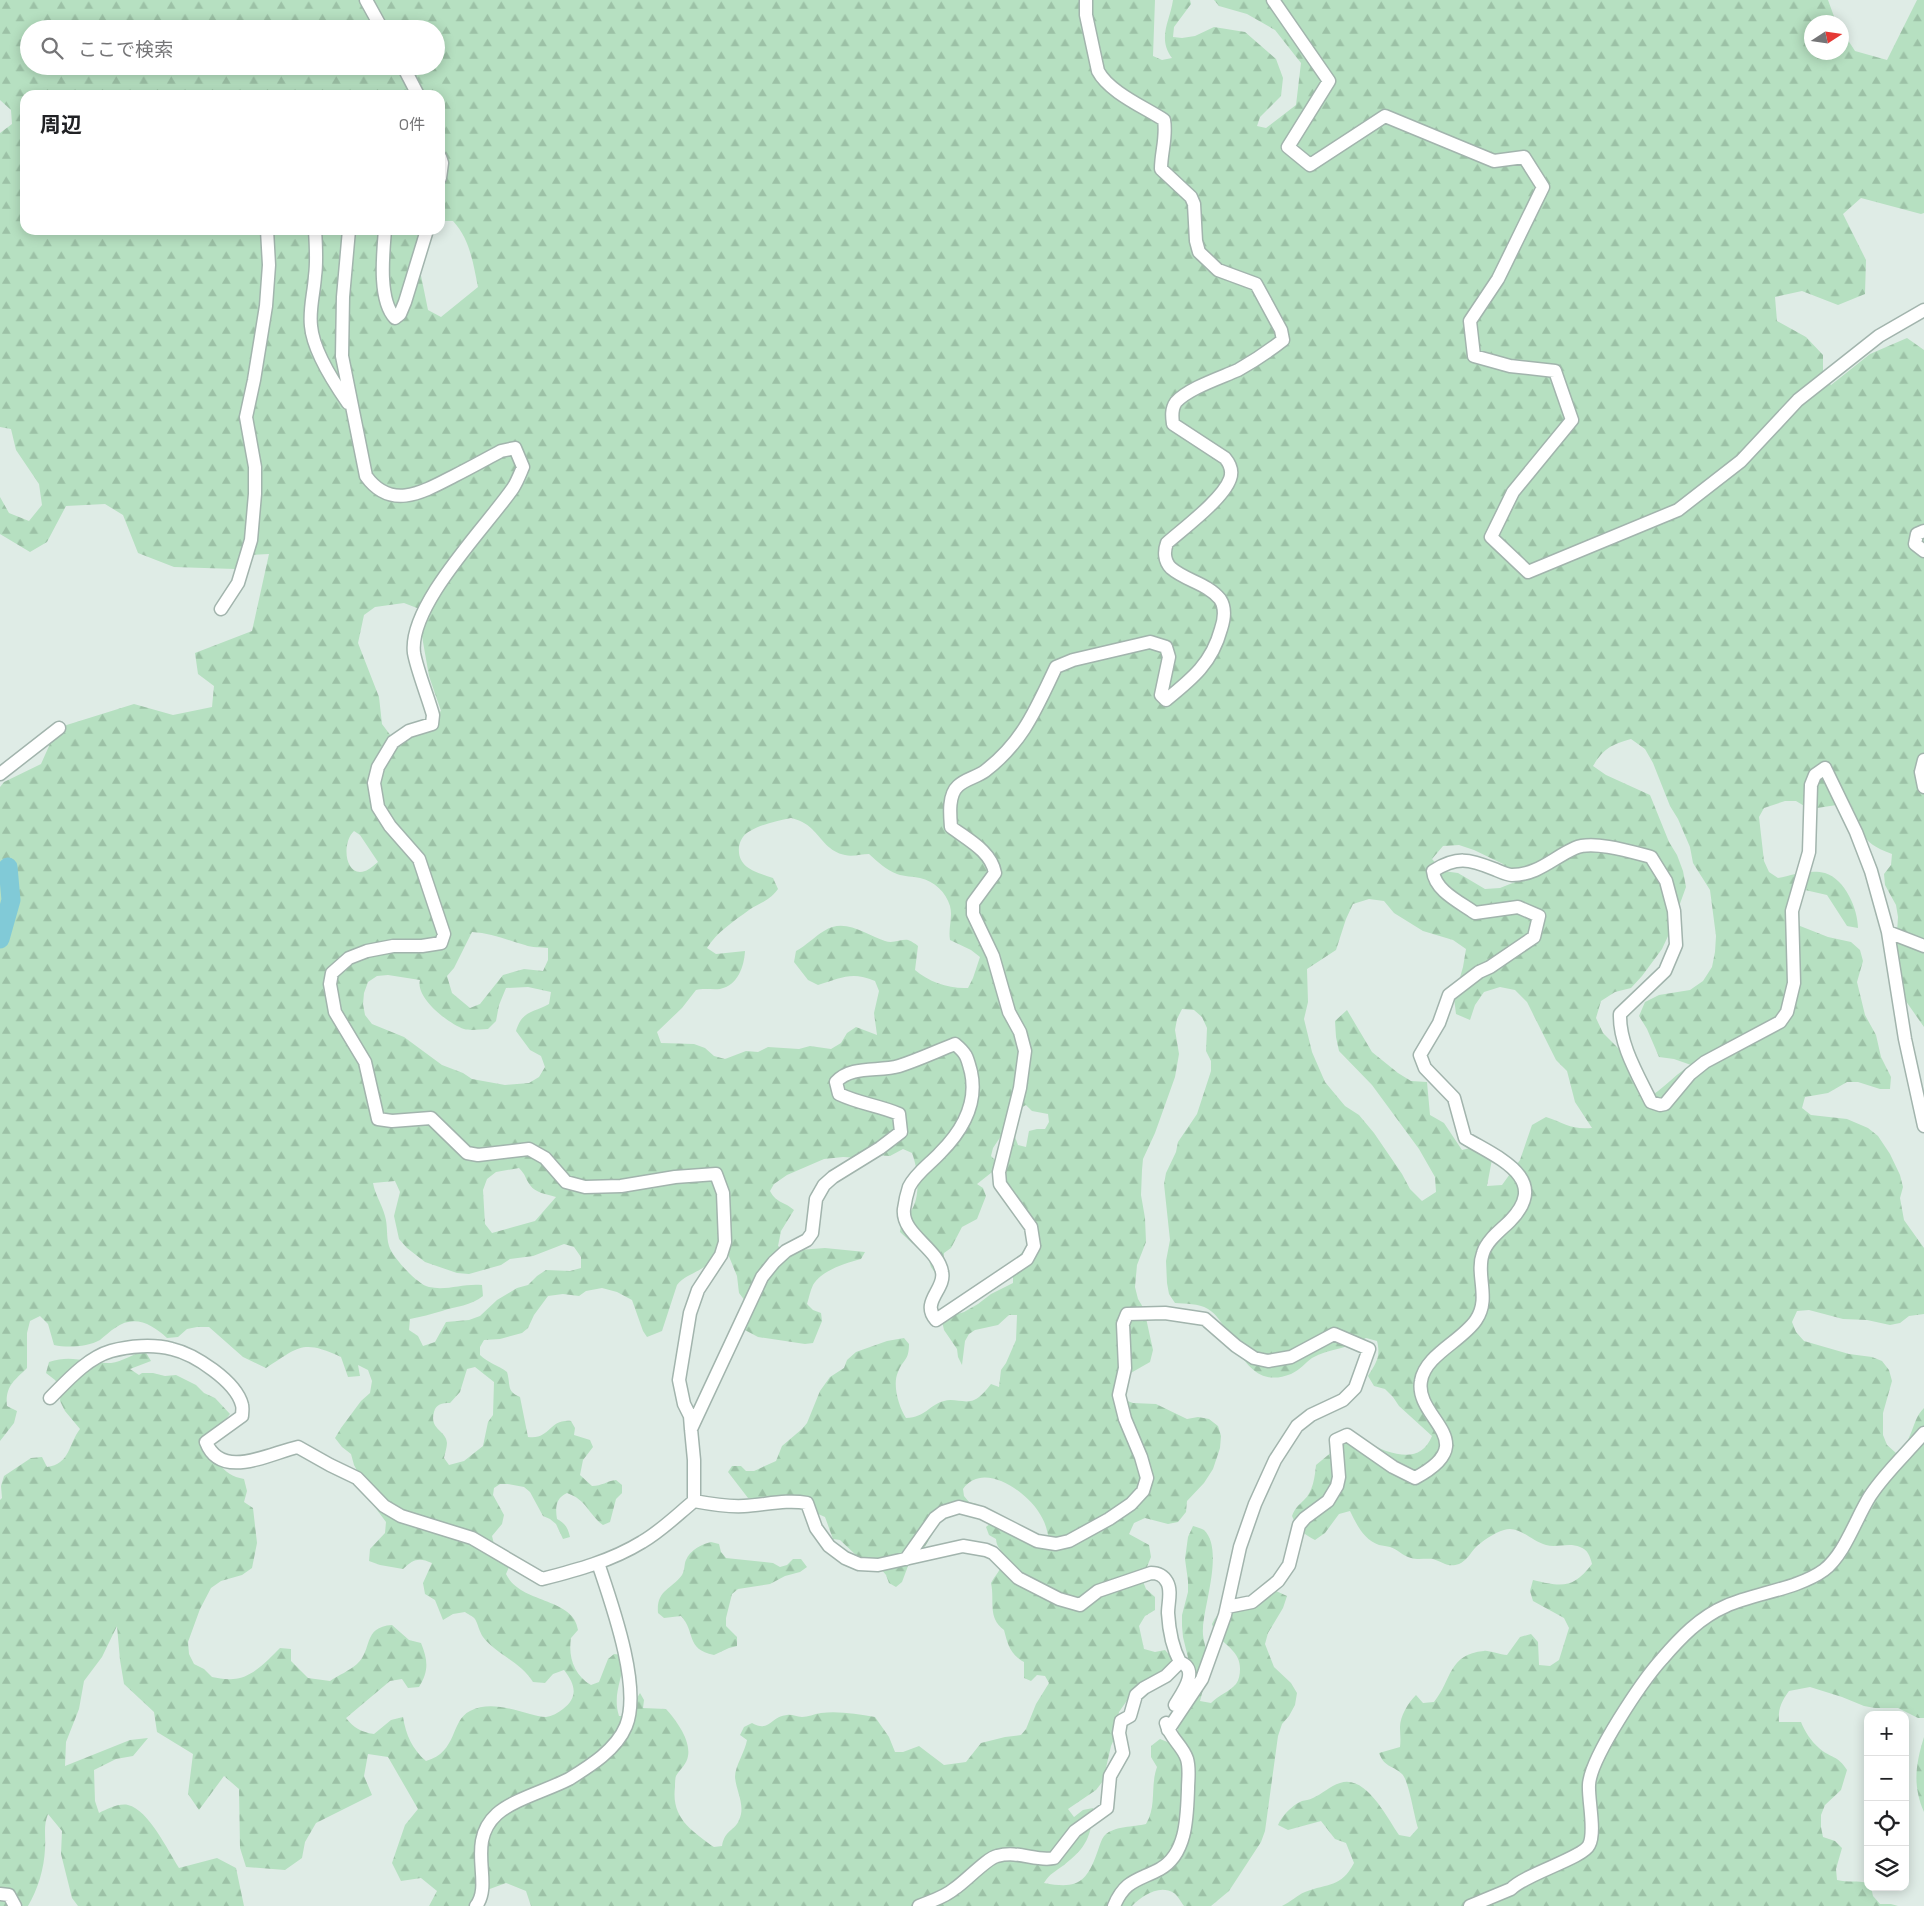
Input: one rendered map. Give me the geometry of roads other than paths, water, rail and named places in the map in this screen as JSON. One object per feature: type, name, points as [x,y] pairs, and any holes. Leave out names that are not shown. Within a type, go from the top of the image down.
[{"type":"street","points":[[366,0],[377,20]]},
{"type":"street","points":[[691,1429],[762,1277],[786,1251],[807,1240],[812,1233],[816,1199],[824,1185],[833,1176],[880,1148],[901,1132],[899,1114],[886,1108],[856,1102],[839,1094],[836,1082],[841,1076],[857,1071],[899,1066],[955,1044],[966,1053],[973,1082],[971,1105],[966,1120],[941,1153],[920,1171],[909,1187],[904,1211],[913,1234],[939,1259],[943,1274],[931,1305],[932,1315],[936,1320],[1027,1258],[1034,1246],[1031,1227],[1000,1184],[999,1172],[1020,1088],[1025,1051],[1020,1032],[1009,1012],[993,956],[973,914],[973,903],[995,873],[993,863],[988,856],[951,827],[952,797],[958,786],[984,772],[1009,750],[1031,720],[1056,667],[1073,660],[1150,642],[1166,647],[1169,657],[1161,695],[1166,700],[1192,679],[1204,665],[1217,644],[1224,617],[1221,601],[1211,590],[1170,567],[1165,557],[1165,550],[1167,543],[1219,496],[1230,479],[1231,466],[1225,458],[1174,424],[1171,414],[1176,403],[1196,388],[1238,369],[1266,353],[1283,340],[1282,330],[1256,284],[1218,270],[1199,252],[1196,241],[1194,204],[1191,197],[1161,169],[1161,157],[1166,134],[1164,120],[1110,86],[1102,78],[1098,71],[1086,15],[1086,0]]},
{"type":"street","points":[[1273,0],[1329,82],[1288,147],[1310,165],[1385,116],[1494,161],[1524,156],[1544,186],[1498,279],[1470,321],[1474,356],[1510,366],[1555,371],[1572,420],[1513,492],[1491,537],[1528,572],[1678,510],[1741,461],[1798,400],[1879,336],[1924,310]]},
{"type":"street","points":[[408,75],[415,90]]},
{"type":"street","points":[[221,609],[238,583],[251,540],[255,467],[246,417],[266,306],[269,264],[267,235]]},
{"type":"street","points":[[315,235],[316,275],[311,307],[311,327],[315,344],[338,388],[351,407]]},
{"type":"street","points":[[50,1398],[68,1380],[94,1359],[110,1352],[141,1346],[172,1348],[197,1359],[219,1375],[233,1389],[242,1405],[242,1416],[206,1442],[210,1451],[218,1460],[235,1463],[298,1447],[357,1478],[384,1506],[401,1516],[472,1538],[542,1580],[598,1563],[643,1542],[663,1528],[694,1501],[694,1460],[690,1416],[684,1404],[679,1380],[690,1313],[698,1290],[721,1255],[725,1242],[723,1193],[716,1174],[675,1177],[622,1186],[584,1187],[566,1182],[545,1158],[529,1150],[478,1155],[467,1153],[431,1118],[392,1121],[378,1119],[365,1062],[335,1012],[330,984],[332,974],[349,958],[366,951],[393,946],[441,944],[444,934],[419,859],[390,826],[378,807],[374,783],[378,767],[393,742],[409,731],[432,724],[434,715],[414,652],[416,628],[425,609],[456,560],[514,487],[523,467],[515,448],[502,451],[423,492],[402,496],[386,493],[374,487],[366,476],[342,356],[342,297],[348,235]]},
{"type":"street","points":[[385,235],[383,258],[385,296],[389,312],[395,318],[400,314],[425,235]]},
{"type":"street","points":[[1924,531],[1917,534],[1915,544],[1924,550]]},
{"type":"street","points":[[0,774],[59,728]]},
{"type":"street","points":[[1924,760],[1921,772],[1924,787]]},
{"type":"street","points":[[1227,1607],[1252,1602],[1278,1581],[1289,1565],[1299,1525],[1305,1518],[1328,1501],[1338,1486],[1336,1440],[1347,1435],[1393,1467],[1415,1478],[1430,1470],[1441,1460],[1446,1444],[1443,1433],[1423,1398],[1420,1382],[1424,1372],[1434,1359],[1466,1332],[1477,1319],[1482,1307],[1484,1294],[1481,1265],[1483,1252],[1490,1241],[1513,1218],[1524,1202],[1525,1194],[1521,1177],[1513,1166],[1464,1138],[1454,1098],[1425,1068],[1420,1055],[1439,1023],[1449,995],[1534,936],[1538,916],[1518,907],[1474,913],[1447,893],[1434,880],[1433,872],[1447,862],[1473,861],[1511,875],[1541,869],[1576,847],[1589,845],[1630,851],[1651,857],[1666,881],[1674,911],[1676,945],[1665,971],[1620,1014],[1620,1028],[1651,1102],[1660,1105],[1669,1101],[1690,1074],[1705,1062],[1780,1022],[1787,1012],[1794,983],[1792,911],[1809,852],[1811,785],[1815,775],[1825,768],[1856,832],[1871,871],[1888,932],[1906,1040],[1924,1126]]},
{"type":"street","points":[[1888,932],[1924,946]]},
{"type":"street","points":[[906,1560],[935,1518],[943,1512],[959,1507],[982,1513],[1037,1541],[1056,1544],[1069,1541],[1132,1504],[1143,1491],[1147,1478],[1142,1457],[1125,1419],[1119,1395],[1125,1368],[1123,1324],[1127,1314],[1165,1313],[1205,1318],[1236,1346],[1254,1358],[1268,1360],[1291,1357],[1334,1334],[1369,1349],[1355,1388],[1343,1400],[1311,1415],[1298,1426],[1275,1460],[1254,1504],[1243,1538],[1227,1607],[1202,1679],[1168,1730]]},
{"type":"street","points":[[1470,1906],[1511,1889],[1516,1884],[1569,1858],[1590,1845],[1592,1826],[1588,1784],[1598,1757],[1629,1702],[1660,1660],[1687,1632],[1710,1614],[1726,1606],[1812,1577],[1826,1569],[1840,1552],[1870,1496],[1890,1470],[1924,1434]]},
{"type":"street","points":[[694,1501],[744,1506],[796,1501],[807,1503],[816,1528],[829,1546],[845,1558],[860,1564],[878,1565],[962,1546],[986,1550],[993,1553],[1018,1578],[1059,1599],[1080,1605],[1098,1591],[1151,1573],[1163,1576],[1169,1588],[1168,1612],[1170,1632],[1180,1662],[1190,1670],[1187,1684],[1166,1719],[1168,1730],[1187,1757],[1189,1767],[1187,1817],[1175,1855],[1161,1868],[1136,1879],[1120,1892],[1114,1906]]},
{"type":"street","points":[[476,1906],[483,1892],[480,1866],[482,1842],[487,1827],[498,1814],[514,1804],[561,1783],[591,1766],[612,1747],[626,1726],[630,1693],[628,1666],[615,1611],[598,1563]]},
{"type":"street","points":[[919,1906],[953,1891],[995,1856],[1012,1854],[1027,1855],[1046,1860],[1054,1858],[1075,1831],[1107,1808],[1110,1776],[1123,1754],[1120,1733],[1121,1722],[1130,1716],[1136,1695],[1144,1688],[1166,1676],[1180,1662]]},
{"type":"street","points":[[0,1894],[9,1895],[15,1906]]},
{"type":"waterway","points":[[0,939],[11,900],[8,867]]}]
